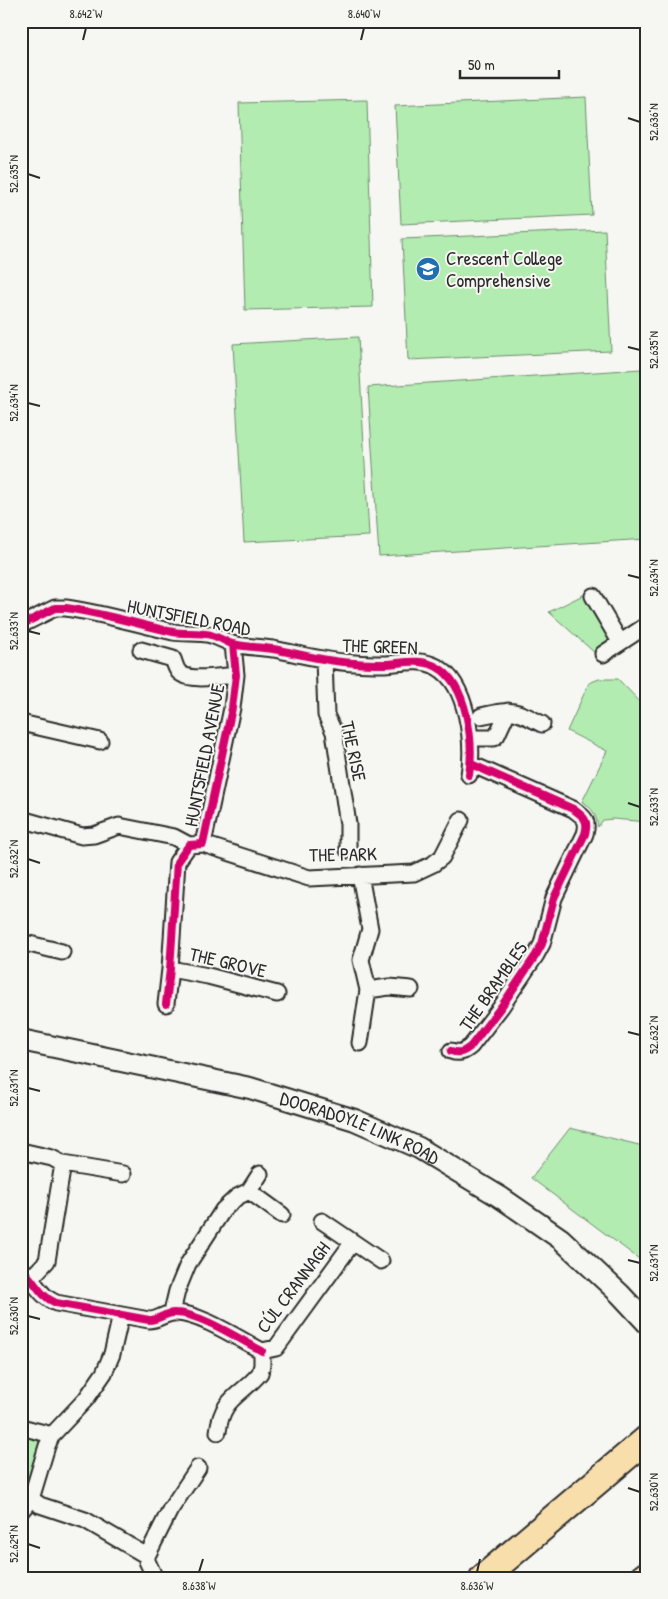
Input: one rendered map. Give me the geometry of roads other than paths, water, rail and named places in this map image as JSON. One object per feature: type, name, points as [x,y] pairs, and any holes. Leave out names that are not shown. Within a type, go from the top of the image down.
[{"type":"highway","points":[[483,1578],[647,1439]]},
{"type":"highway","points":[[643,1578],[647,1576]]},
{"type":"main road","name":"DOORADOYLE LINK ROAD","points":[[21,1040],[250,1088],[355,1120],[418,1148],[500,1197],[561,1239],[620,1294],[647,1323]]},
{"type":"street","points":[[593,596],[620,642]]},
{"type":"street","name":"HUNTSFIELD ROAD","points":[[21,625],[55,608],[66,608],[175,632],[211,635],[233,644],[271,649],[324,660]]},
{"type":"street","points":[[603,654],[647,625]]},
{"type":"street","name":"HUNTSFIELD AVENUE","points":[[166,1004],[177,862],[196,845],[232,708],[236,674],[233,644]]},
{"type":"street","points":[[141,650],[173,659],[181,675],[191,678],[236,674]]},
{"type":"street","name":"THE GREEN","points":[[324,660],[385,664],[409,661],[420,662],[438,668],[452,682],[464,703],[470,738],[470,769]]},
{"type":"street","name":"THE RISE","points":[[324,660],[326,715],[334,732],[348,824],[348,850]]},
{"type":"street","points":[[470,738],[494,738],[508,711]]},
{"type":"street","points":[[481,716],[508,711],[521,713],[542,724]]},
{"type":"street","points":[[21,723],[100,741]]},
{"type":"street","name":"THE BRAMBLES","points":[[451,1052],[464,1051],[471,1046],[501,1007],[536,955],[542,944],[554,898],[585,834],[587,826],[583,817],[573,809],[470,769]]},
{"type":"street","name":"THE PARK","points":[[21,819],[82,836],[94,835],[120,826],[174,837],[309,878],[414,873],[433,864],[442,857],[461,820]]},
{"type":"street","points":[[360,875],[370,929],[361,960],[368,990],[360,1043]]},
{"type":"street","points":[[21,942],[62,952]]},
{"type":"street","name":"THE GROVE","points":[[170,969],[208,976],[276,994]]},
{"type":"street","points":[[368,990],[390,987],[410,990]]},
{"type":"street","points":[[21,1151],[52,1158],[63,1164],[123,1174]]},
{"type":"street","points":[[63,1164],[48,1261],[26,1274],[46,1299],[56,1303],[156,1320],[172,1312],[185,1314],[206,1322],[262,1351],[260,1373],[224,1408],[218,1432]]},
{"type":"street","points":[[172,1312],[177,1291],[193,1256],[223,1210],[237,1197],[249,1191],[260,1174]]},
{"type":"street","points":[[249,1191],[282,1214]]},
{"type":"street","name":"CÚL CRANNAGH","points":[[322,1221],[381,1261]]},
{"type":"street","name":"CÚL CRANNAGH","points":[[262,1351],[276,1348],[353,1242]]},
{"type":"street","points":[[121,1315],[112,1354],[104,1373],[86,1399],[52,1435],[46,1446],[26,1505],[51,1509],[85,1520],[147,1556]]},
{"type":"street","points":[[21,1427],[52,1435]]},
{"type":"street","points":[[155,1578],[147,1561],[147,1556],[170,1510],[198,1468]]},
{"type":"place","name":"Crescent College Comprehensive","points":[[428,269]]}]
